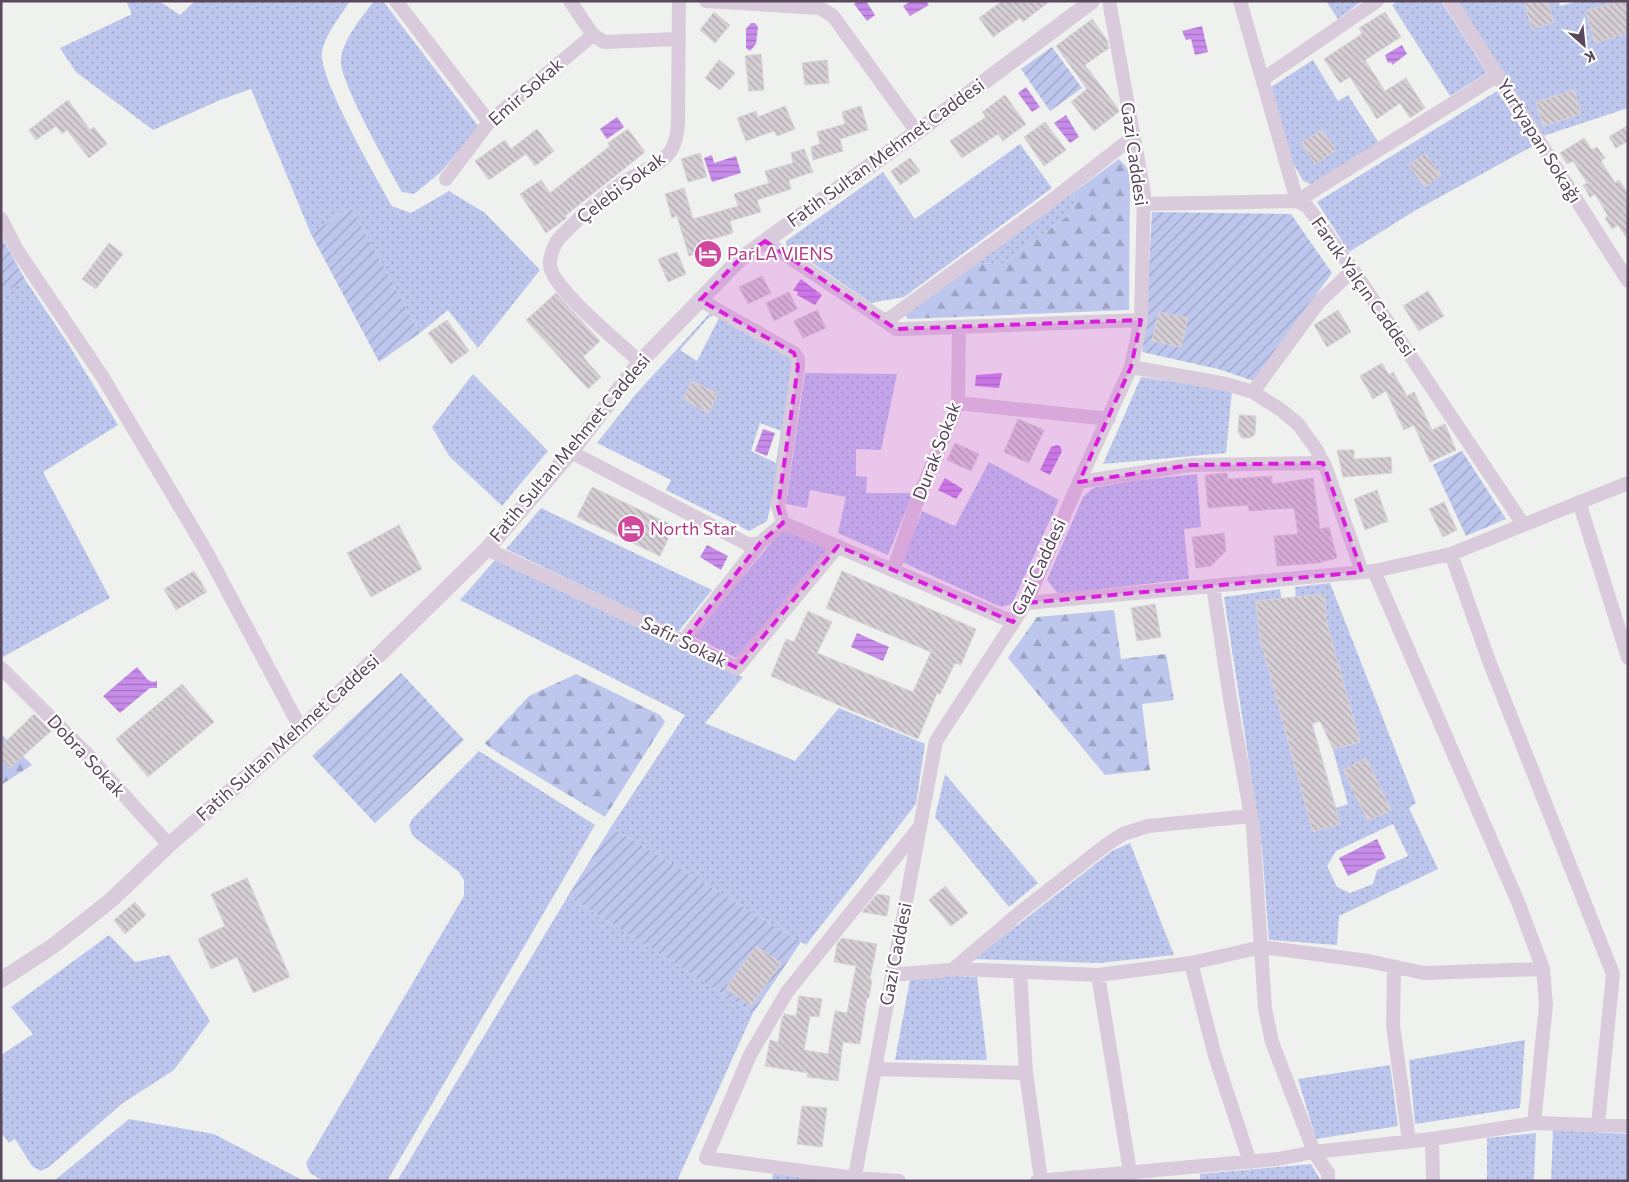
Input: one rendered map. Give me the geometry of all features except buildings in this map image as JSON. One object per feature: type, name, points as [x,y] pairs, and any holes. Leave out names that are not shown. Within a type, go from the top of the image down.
[{"type":"street","points":[[396,1],[489,122]]},
{"type":"street","points":[[570,1],[592,35],[604,42],[678,39]]},
{"type":"street","name":"Çelebi Sokak","points":[[640,362],[579,307],[556,279],[550,266],[557,241],[575,222],[623,183],[654,166],[669,153],[676,141],[678,123],[679,1]]},
{"type":"street","points":[[706,1],[820,8],[833,16],[917,132]]},
{"type":"street","name":"Fatih Sultan Mehmet Caddesi","points":[[1,980],[53,946],[110,901],[168,846],[302,728],[381,653],[487,548],[571,452],[640,362],[739,260],[917,132],[1092,1]]},
{"type":"street","name":"Gazi Caddesi","points":[[855,1179],[936,741],[1026,603],[1078,482],[1109,419],[1131,367],[1141,320],[1144,193],[1109,1]]},
{"type":"street","name":"Faruk Yalçın Caddesi","points":[[1240,1],[1297,202],[1307,206],[1353,270],[1523,524]]},
{"type":"street","points":[[1263,79],[1377,1]]},
{"type":"street","name":"Yurtyapan Sokağı","points":[[1450,1],[1628,281]]},
{"type":"street","name":"Emir Sokak","points":[[446,179],[489,122],[592,35]]},
{"type":"street","points":[[1144,204],[1297,202],[1498,75]]},
{"type":"street","points":[[882,319],[889,319],[1047,204],[1133,137]]},
{"type":"street","points":[[1,219],[17,250],[102,376],[205,548],[302,728]]},
{"type":"street","points":[[765,240],[896,329],[1141,320]]},
{"type":"street","points":[[1253,392],[1318,303],[1353,270]]},
{"type":"street","points":[[700,300],[794,353],[798,359],[778,507],[783,523],[1013,622]]},
{"type":"street","name":"Durak Sokak","points":[[893,571],[916,504],[958,403],[959,327]]},
{"type":"street","points":[[1131,367],[1226,384],[1253,392],[1298,424],[1316,449],[1368,572],[1518,902],[1543,969],[1546,1005],[1534,1123]]},
{"type":"street","points":[[958,403],[1109,419]]},
{"type":"street","points":[[571,452],[749,544],[760,543]]},
{"type":"street","points":[[1078,482],[1191,465],[1323,463]]},
{"type":"street","points":[[1026,603],[1368,572],[1451,554],[1628,483]]},
{"type":"street","points":[[1579,502],[1628,658]]},
{"type":"street","points":[[683,641],[760,543],[783,523]]},
{"type":"street","name":"Safir Sokak","points":[[487,548],[737,668],[838,546]]},
{"type":"street","points":[[1451,554],[1489,661],[1613,974],[1598,1124]]},
{"type":"street","points":[[1213,586],[1251,816],[1259,895],[1265,1009],[1272,1042],[1314,1152],[1328,1173],[1328,1181]]},
{"type":"street","name":"Dobra Sokak","points":[[1,668],[87,754],[168,846]]},
{"type":"street","points":[[952,970],[1023,910],[1106,845],[1123,834],[1148,826],[1251,816]]},
{"type":"street","points":[[898,1181],[855,1179],[706,1158],[750,1055],[787,992],[920,826]]},
{"type":"street","points":[[892,975],[952,970],[1098,975],[1190,964],[1262,947],[1368,961],[1424,973],[1543,969]]},
{"type":"street","points":[[1190,964],[1214,1056],[1250,1162]]},
{"type":"street","points":[[1394,967],[1393,1025],[1409,1141]]},
{"type":"street","points":[[1020,972],[1026,1073],[1041,1180]]},
{"type":"street","points":[[1098,975],[1130,1172]]},
{"type":"street","points":[[874,1070],[1026,1073]]},
{"type":"street","points":[[1037,1181],[1130,1172],[1190,1174],[1314,1152],[1432,1139],[1534,1123],[1628,1126]]},
{"type":"street","points":[[1432,1139],[1433,1181]]},
{"type":"highlighted area","points":[[765,241],[896,329],[1141,320],[1131,367],[1079,482],[1191,465],[1323,463],[1362,572],[1026,603],[1013,622],[838,546],[737,668],[683,641],[760,543],[783,523],[778,507],[798,366],[794,353],[700,300],[739,260]]},
{"type":"green space","points":[[126,1],[159,1],[180,15],[195,1],[350,1],[326,39],[322,52],[323,65],[338,105],[392,206],[411,213],[449,191],[485,213],[540,270],[478,348],[448,310],[420,333],[351,207],[311,234],[251,89],[220,100],[153,130],[76,72],[60,48],[132,14]]},
{"type":"green space","points":[[374,1],[383,1],[479,127],[441,172],[414,194],[402,192],[356,105],[343,71],[341,61],[345,45],[353,29]]},
{"type":"green space","points":[[1326,1],[1362,1],[1338,19]]},
{"type":"green space","points":[[1398,1],[1441,1],[1487,73],[1450,96],[1392,5]]},
{"type":"green space","points":[[1458,1],[1559,1],[1560,6],[1579,1],[1628,1],[1628,108],[1543,136]]},
{"type":"green space","points":[[1052,47],[1082,88],[1050,111],[1021,69]]},
{"type":"green space","points":[[1313,60],[1338,101],[1348,95],[1379,143],[1313,185],[1303,181],[1292,161],[1271,87]]},
{"type":"green space","points":[[1497,91],[1533,146],[1416,210],[1349,252],[1317,202]]},
{"type":"green space","points":[[1020,144],[1052,188],[904,297],[871,303],[786,245],[786,241],[883,172],[915,219]]},
{"type":"green space","points":[[1119,159],[1130,171],[1129,310],[908,319],[905,314],[974,263],[1002,264],[1072,213],[1074,192]]},
{"type":"green space","points":[[1074,192],[1072,213],[1002,264],[974,263]]},
{"type":"green space","points":[[351,207],[420,333],[379,362],[311,234]]},
{"type":"green space","points":[[1152,212],[1291,214],[1332,273],[1254,381],[1218,369],[1142,352],[1146,323]]},
{"type":"green space","points":[[1,236],[26,281],[1,294]]},
{"type":"green space","points":[[26,281],[67,342],[118,425],[43,472],[110,598],[1,658],[1,294]]},
{"type":"green space","points":[[710,313],[713,315],[712,317],[710,316],[680,350],[697,361],[719,318],[792,355],[794,365],[780,467],[767,521],[749,531],[666,490],[671,480],[597,443],[635,395]],"holes":[[[760,423],[781,431],[776,463],[751,451]]]},
{"type":"green space","points":[[805,373],[897,374],[881,450],[856,449],[856,476],[867,477],[866,493],[913,493],[888,555],[838,533],[846,497],[810,490],[807,508],[786,504]]},
{"type":"green space","points":[[473,374],[548,451],[502,506],[449,456],[432,427]]},
{"type":"green space","points":[[1141,377],[1232,390],[1226,453],[1103,464]]},
{"type":"green space","points":[[1462,451],[1506,519],[1466,536],[1433,465]]},
{"type":"green space","points":[[989,462],[1059,500],[1012,604],[1001,607],[902,562],[922,511],[955,526]]},
{"type":"green space","points":[[1197,474],[1201,527],[1184,529],[1189,579],[1058,594],[1047,580],[1083,497],[1093,488],[1131,481]]},
{"type":"green space","points":[[541,508],[712,590],[678,632],[506,549]]},
{"type":"green space","points":[[784,528],[829,548],[736,658],[692,636]]},
{"type":"green space","points":[[495,560],[743,677],[705,723],[795,761],[839,708],[925,744],[916,804],[806,945],[611,827],[685,715],[460,600]]},
{"type":"green space","points":[[1330,583],[1416,803],[1409,808],[1438,869],[1339,916],[1337,945],[1269,940],[1262,848],[1224,597],[1280,589],[1286,629],[1336,808],[1348,804],[1298,625],[1295,587]],"holes":[[[1393,824],[1408,856],[1377,870],[1373,884],[1350,893],[1337,887],[1327,866],[1336,851]]]},
{"type":"green space","points":[[1114,610],[1121,659],[1166,654],[1174,700],[1142,704],[1150,770],[1105,775],[1008,658],[1037,617]]},
{"type":"green space","points":[[401,673],[464,740],[375,823],[312,756]]},
{"type":"green space","points":[[576,674],[660,715],[665,722],[605,817],[485,743],[529,696]]},
{"type":"green space","points":[[1,734],[32,765],[1,785]]},
{"type":"green space","points":[[479,751],[595,825],[387,1181],[323,1181],[310,1173],[306,1163],[464,896],[464,880],[459,872],[413,836],[409,826],[412,819]]},
{"type":"green space","points":[[945,774],[1038,883],[1009,907],[935,817]]},
{"type":"green space","points":[[611,827],[801,942],[753,1013],[568,896]]},
{"type":"green space","points":[[1130,843],[1174,955],[1099,963],[974,959],[1112,851]]},
{"type":"green space","points":[[568,896],[753,1013],[677,1181],[397,1181]]},
{"type":"green space","points":[[109,935],[135,962],[169,955],[210,1021],[174,1070],[123,1103],[49,1167],[41,1171],[32,1166],[15,1139],[9,1143],[1,1133],[1,1055],[33,1034],[11,1007]]},
{"type":"green space","points":[[955,976],[977,977],[987,1060],[895,1060],[910,980]]},
{"type":"green space","points":[[1525,1040],[1520,1108],[1415,1124],[1409,1060]]},
{"type":"green space","points":[[1390,1065],[1398,1126],[1316,1139],[1298,1079]]},
{"type":"green space","points":[[129,1119],[214,1134],[304,1181],[54,1181]]},
{"type":"green space","points":[[1553,1130],[1628,1134],[1628,1181],[1551,1181]]},
{"type":"green space","points":[[1536,1133],[1534,1181],[1487,1181],[1487,1138]]},
{"type":"green space","points":[[1311,1164],[1321,1181],[1200,1181],[1200,1174]]},
{"type":"green space","points":[[773,1172],[835,1181],[772,1181]]},
{"type":"shaded area","points":[[858,1],[866,1],[875,15],[867,21],[854,4]]},
{"type":"shaded area","points":[[911,1],[926,1],[929,5],[910,16],[903,6]]},
{"type":"shaded area","points":[[751,23],[755,23],[758,27],[756,44],[750,51],[746,48],[746,29]]},
{"type":"shaded area","points":[[1202,26],[1208,52],[1195,55],[1191,39],[1186,40],[1182,31]]},
{"type":"shaded area","points":[[1402,45],[1407,54],[1392,65],[1391,62],[1388,63],[1385,55]]},
{"type":"shaded area","points":[[1026,87],[1040,107],[1032,112],[1018,93]]},
{"type":"shaded area","points":[[1066,115],[1079,137],[1070,143],[1054,123]]},
{"type":"shaded area","points":[[617,117],[624,127],[607,139],[600,129]]},
{"type":"shaded area","points":[[712,155],[714,163],[736,156],[741,173],[712,182],[704,158]]},
{"type":"shaded area","points":[[801,279],[822,295],[815,305],[797,295],[798,292],[793,290]]},
{"type":"shaded area","points":[[1002,373],[999,388],[975,386],[976,375]]},
{"type":"shaded area","points":[[763,429],[775,433],[767,456],[755,451]]},
{"type":"shaded area","points":[[1060,446],[1062,451],[1050,475],[1040,470],[1051,447]]},
{"type":"shaded area","points":[[945,478],[963,489],[956,499],[938,490]]},
{"type":"shaded area","points":[[707,545],[728,556],[721,570],[700,557]]},
{"type":"shaded area","points":[[857,633],[889,647],[883,661],[851,647]]},
{"type":"shaded area","points":[[137,667],[147,679],[152,682],[157,681],[157,688],[150,688],[120,713],[103,696]]},
{"type":"shaded area","points":[[1377,839],[1386,858],[1348,876],[1339,858]]},
{"type":"place","name":"ParLA VIENS","points":[[708,254]]},
{"type":"place","name":"North Star","points":[[631,529]]}]
